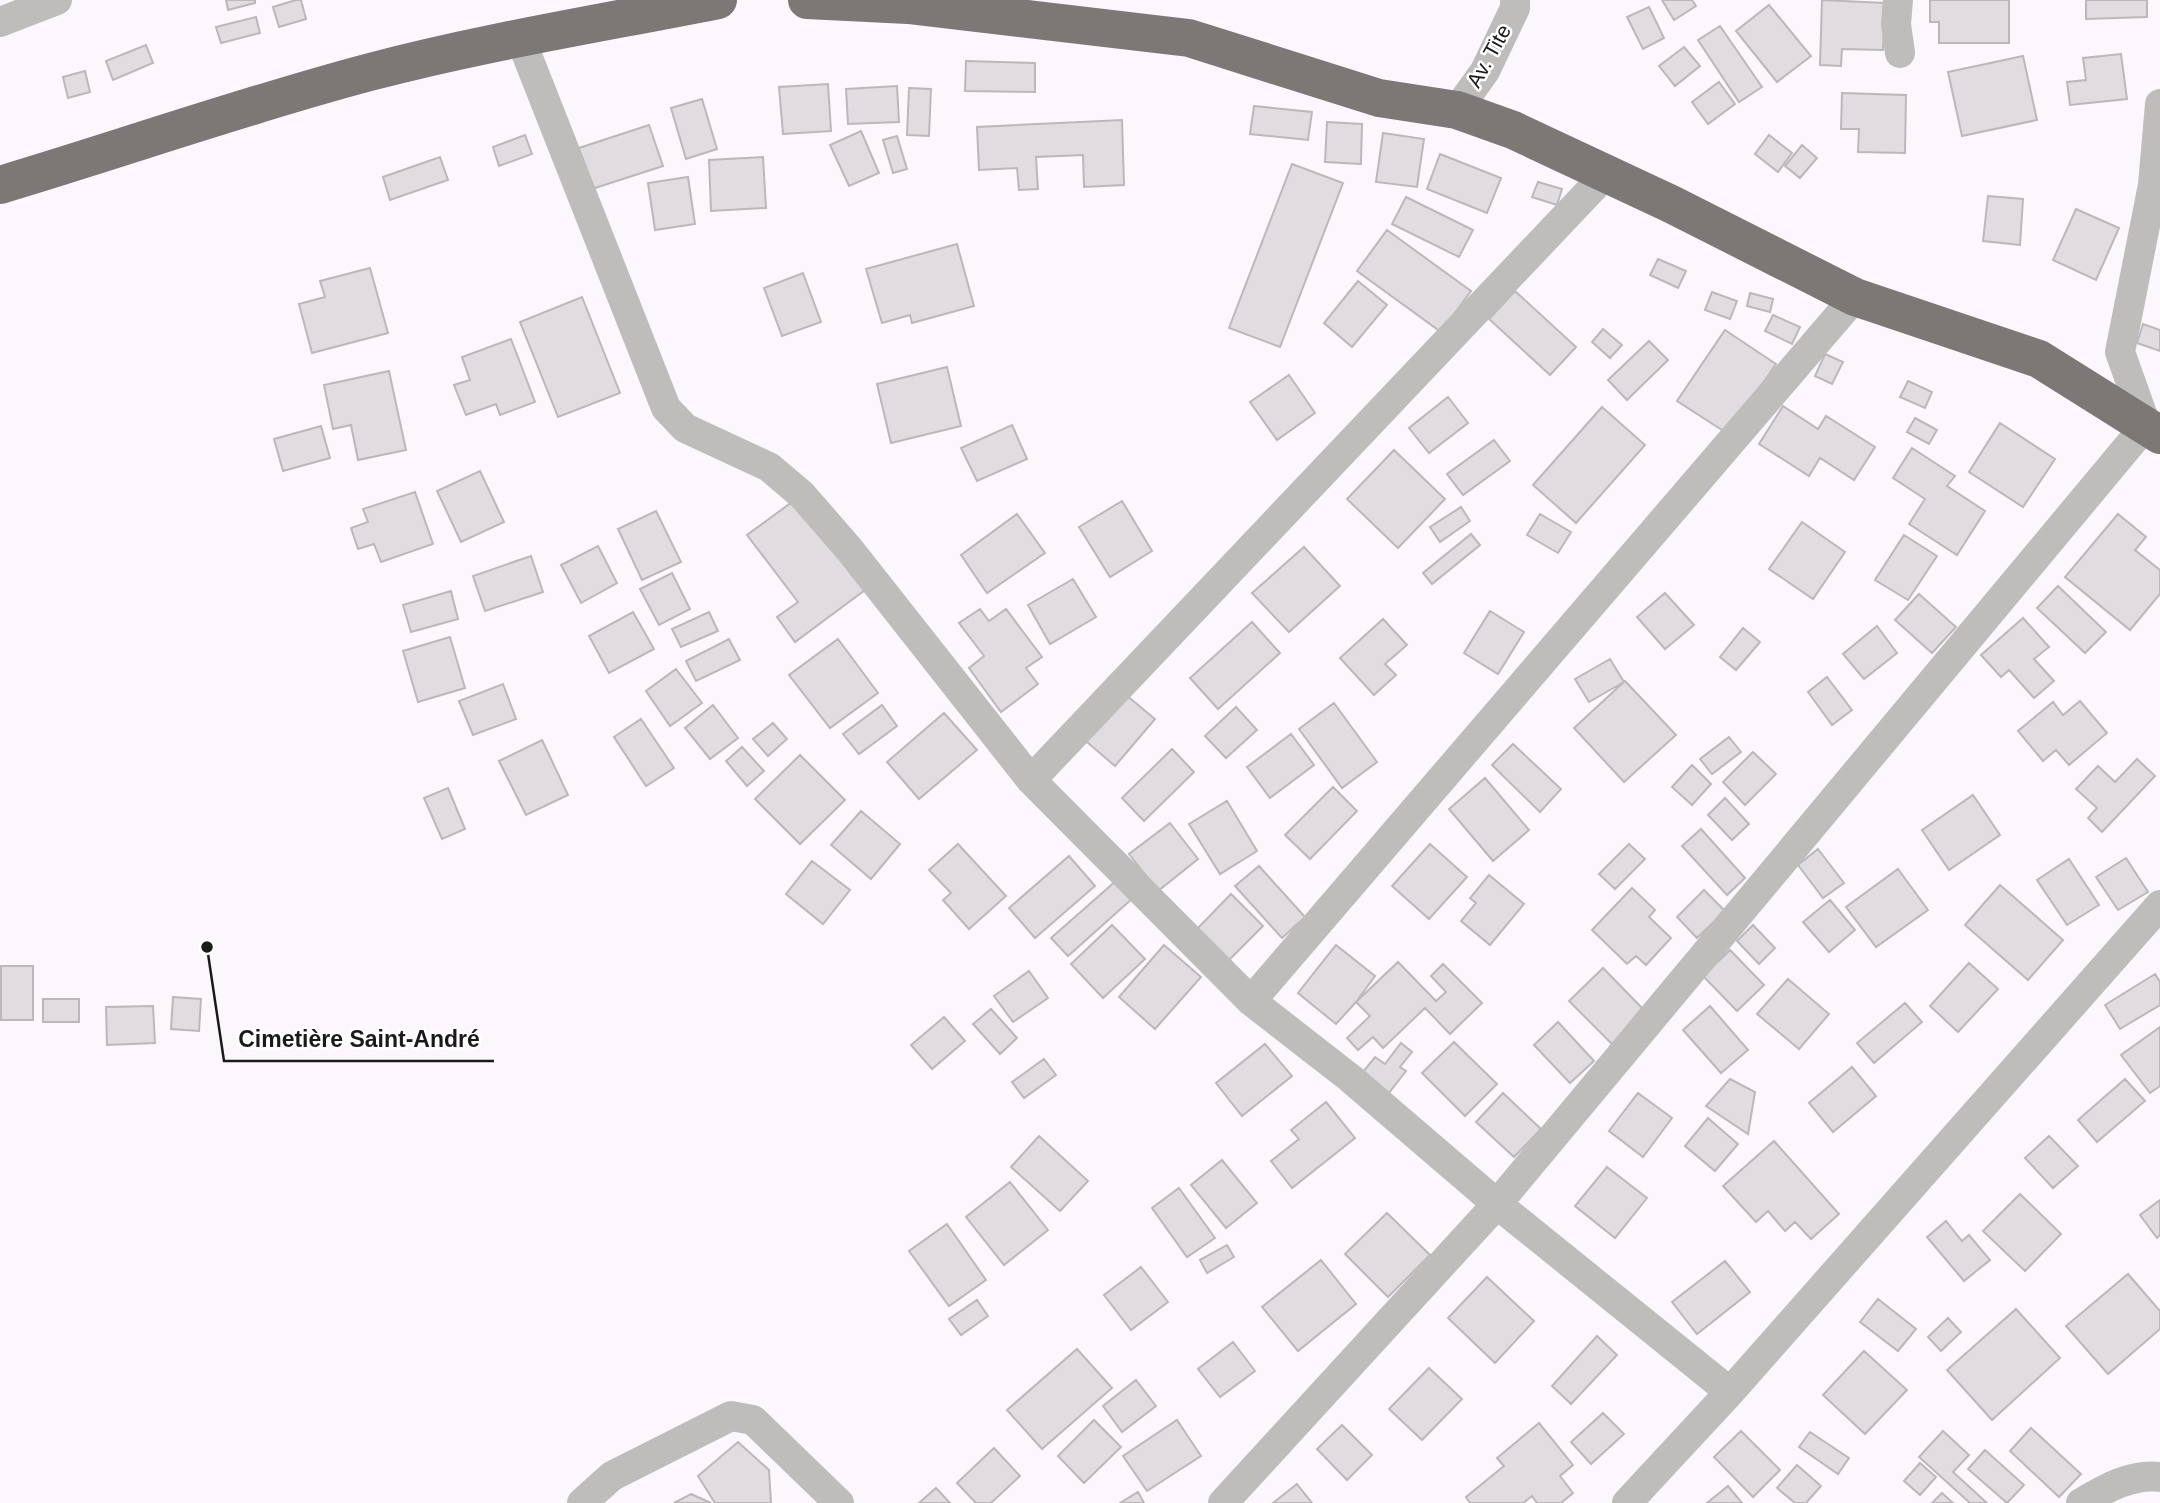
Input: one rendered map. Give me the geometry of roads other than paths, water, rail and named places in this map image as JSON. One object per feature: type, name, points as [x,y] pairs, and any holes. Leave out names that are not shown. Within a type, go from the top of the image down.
[{"type":"highway","points":[[0,185],[271,99],[373,71],[718,0]]},
{"type":"highway","points":[[807,0],[908,5],[1189,38],[1379,98],[1457,110],[1513,130],[1671,204],[1855,297],[2039,359],[2153,430]]},
{"type":"street","points":[[0,22],[57,0]]},
{"type":"street","name":"Av. Tite","points":[[1457,110],[1485,71],[1515,8],[1515,0]]},
{"type":"street","points":[[1898,0],[1896,24],[1900,53]]},
{"type":"street","points":[[521,40],[666,408],[685,428],[769,467],[802,495],[849,550],[1031,780],[1251,1001],[1350,1078],[1497,1204],[1731,1392]]},
{"type":"street","points":[[1223,1503],[1497,1204],[2153,430],[2120,352],[2153,185],[2160,104]]},
{"type":"street","points":[[1031,780],[1606,174]]},
{"type":"street","points":[[1251,1001],[1855,297]]},
{"type":"street","points":[[1626,1503],[1731,1392],[2160,905]]},
{"type":"street","points":[[582,1503],[612,1476],[732,1416],[753,1420],[839,1503]]},
{"type":"street","points":[[2081,1503],[2105,1489],[2144,1475],[2160,1478]]},
{"type":"place","name":"Cimetière Saint-André","points":[[207,947]]}]
